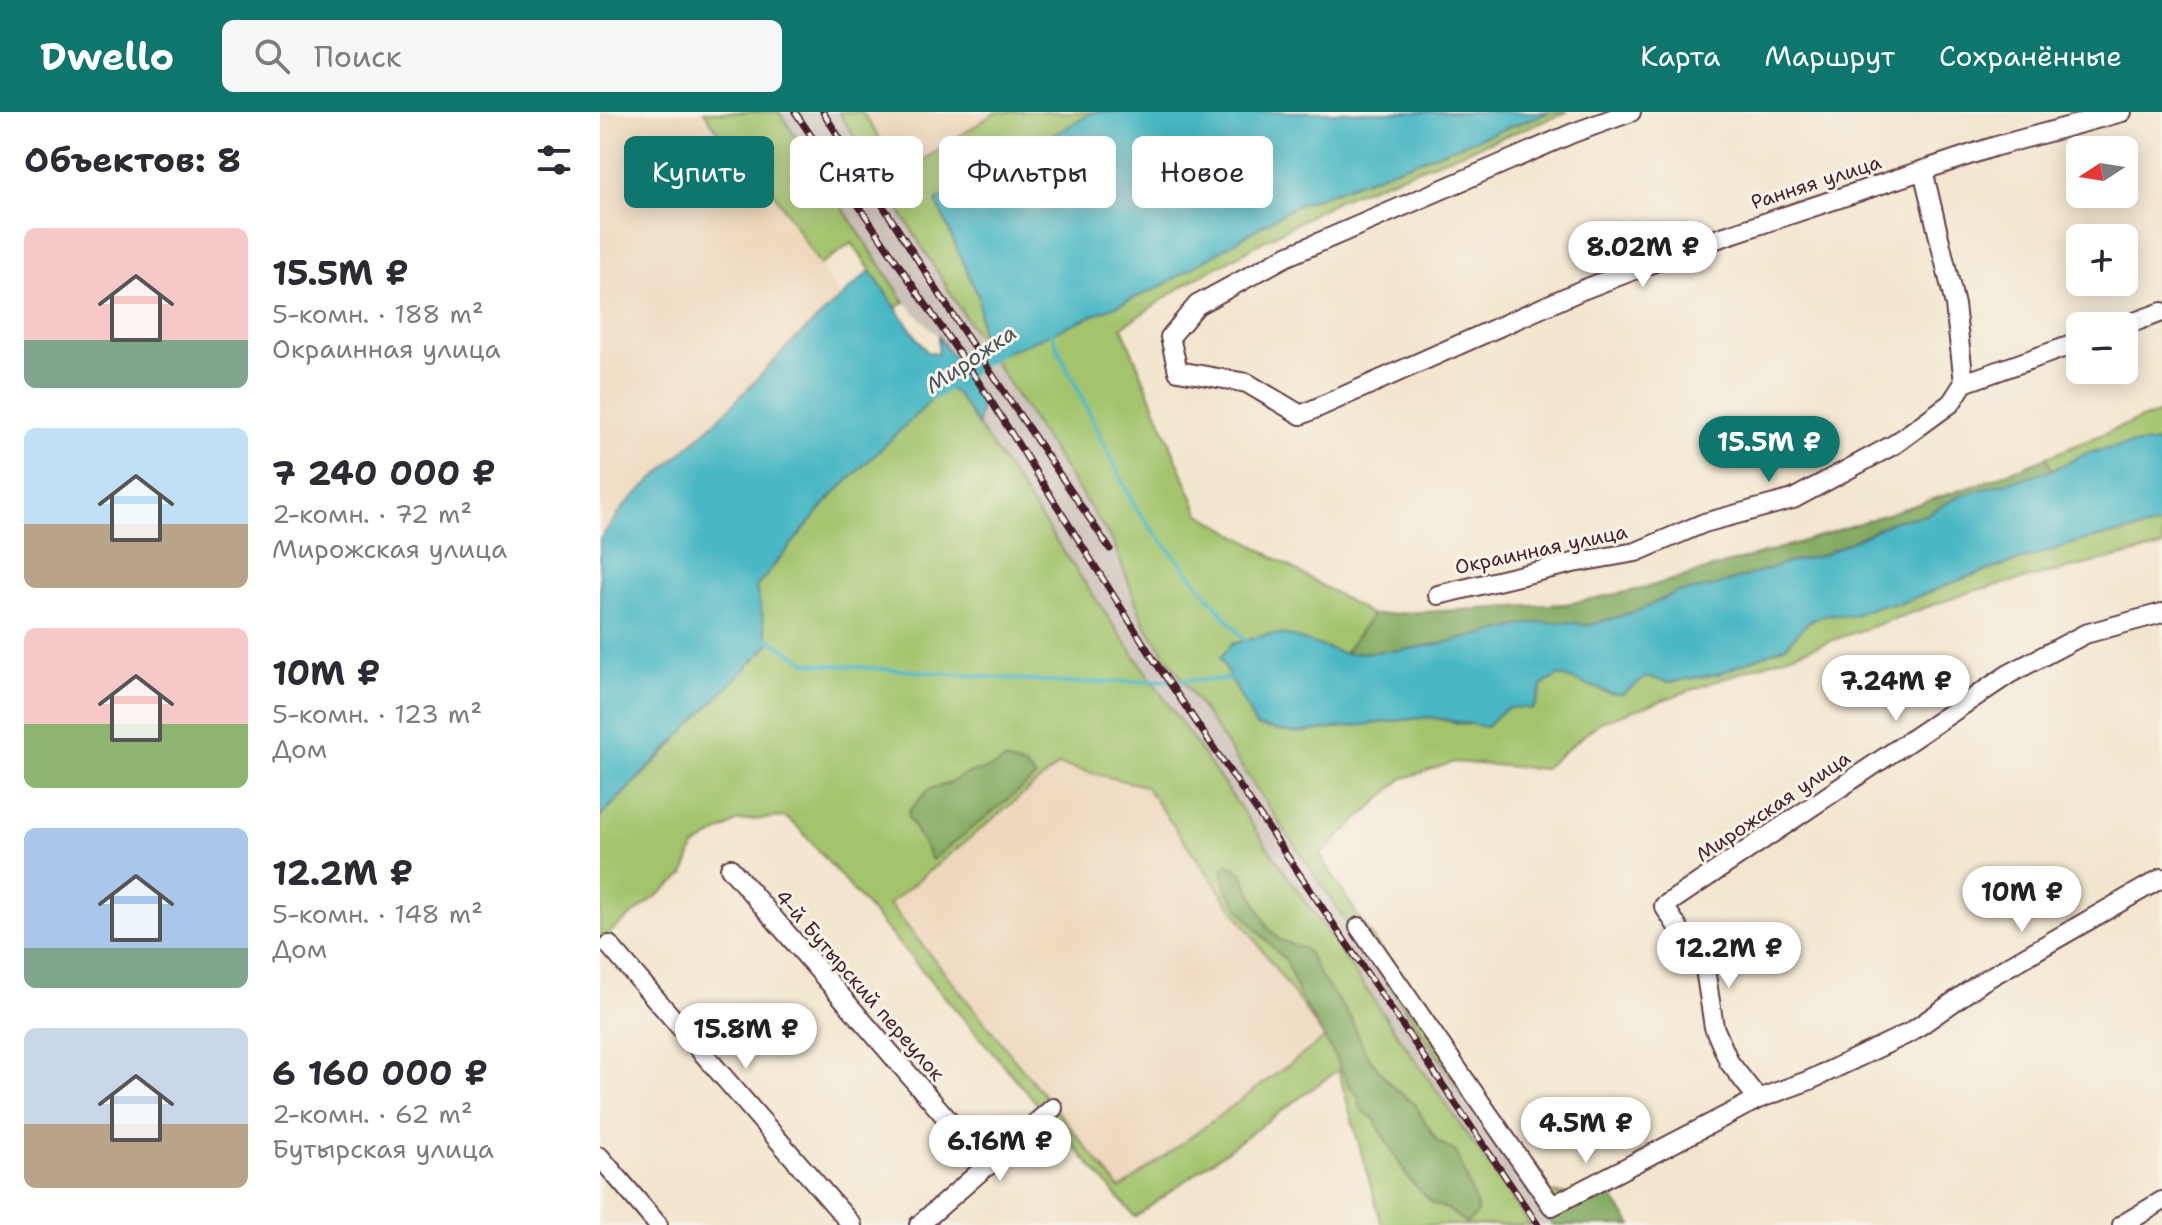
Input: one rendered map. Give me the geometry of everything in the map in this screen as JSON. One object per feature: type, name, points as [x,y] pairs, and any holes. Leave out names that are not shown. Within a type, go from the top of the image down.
[{"type":"street","name":"Ранняя улица","points":[[1631,112],[1559,138],[1285,257],[1197,305],[1170,337],[1178,371],[1247,383],[1301,415],[1582,290],[1710,241],[1993,147],[2122,112]]},
{"type":"street","points":[[1923,170],[1955,305],[1964,383]]},
{"type":"street","points":[[2138,321],[2162,312]]},
{"type":"street","name":"Окраинная улица","points":[[1438,595],[1573,563],[1636,552],[1704,523],[1793,499],[1895,444],[1951,403],[1964,383],[2066,347]]},
{"type":"street","name":"Мирожская улица","points":[[1758,1099],[1729,1062],[1714,1027],[1705,969],[1664,906],[2009,674],[2085,634],[2162,613]]},
{"type":"street","name":"4-й Бутырский переулок","points":[[730,868],[988,1166]]},
{"type":"street","points":[[1359,927],[1552,1206],[1758,1099],[1810,1080],[1911,1032],[1983,981],[2162,878]]},
{"type":"street","points":[[609,945],[852,1225]]},
{"type":"street","points":[[919,1225],[1053,1108]]},
{"type":"street","points":[[600,1157],[658,1225]]},
{"type":"street","points":[[2122,1225],[2162,1201]]},
{"type":"shaded area","points":[[600,112],[701,112],[718,136],[624,136],[624,208],[774,208],[774,193],[840,298],[789,345],[726,412],[625,505],[600,539]]},
{"type":"shaded area","points":[[779,112],[839,112],[854,136],[795,136]]},
{"type":"shaded area","points":[[862,112],[996,112],[960,136],[939,136],[939,150],[923,160],[923,136],[879,136]]},
{"type":"shaded area","points":[[843,208],[898,208],[972,328],[1114,544],[1144,623],[1552,1225],[1530,1225],[978,425],[981,399],[938,336],[905,302]]},
{"type":"shaded area","points":[[1059,765],[1145,786],[1326,1038],[1119,1189],[889,904]]},
{"type":"green space","points":[[704,112],[779,112],[795,136],[790,136],[790,208],[843,208],[905,302],[896,308],[852,243],[820,265],[774,192],[774,136],[721,136]]},
{"type":"green space","points":[[839,112],[862,112],[879,136],[854,136]]},
{"type":"green space","points":[[996,112],[1094,112],[1051,136],[960,136]]},
{"type":"green space","points":[[1550,112],[1568,112],[1340,199],[1186,284],[1122,327],[1199,513],[1372,615],[1344,654],[1287,635],[1269,634],[1220,659],[1257,726],[1295,733],[1429,717],[1467,725],[1512,706],[1533,709],[1543,685],[1559,675],[1613,694],[1622,694],[1647,677],[1670,682],[1718,674],[1786,646],[1809,621],[1830,614],[1852,616],[1880,605],[1899,604],[1970,576],[2081,541],[2162,525],[2162,547],[1973,591],[1600,722],[1543,769],[1454,762],[1402,779],[1320,855],[1363,924],[1550,1193],[1586,1196],[1546,1216],[1144,623],[1114,544],[972,328],[898,208],[923,208],[923,160],[939,150],[939,199],[936,201],[979,298],[980,332],[1158,288],[1295,206]]},
{"type":"green space","points":[[945,386],[956,393],[1530,1225],[1382,1225],[1338,1070],[1135,1217],[799,828],[785,817],[738,821],[694,847],[684,875],[600,940],[600,817],[677,741],[756,587],[830,498]],"holes":[[[1059,765],[1145,786],[1325,1038],[1120,1189],[889,904]]]},
{"type":"green space","points":[[2162,413],[2162,442],[2087,453],[2052,470],[2047,457]]},
{"type":"green space","points":[[2047,457],[2052,470],[1960,496],[1926,515],[1894,521],[1823,555],[1713,587],[1675,593],[1641,610],[1586,626],[1572,622],[1402,650],[1344,654],[1372,615],[1566,604],[1641,589],[1801,542],[1979,484]]},
{"type":"green space","points":[[1005,760],[1025,767],[1036,777],[932,860],[909,818],[909,811],[929,789]]},
{"type":"green space","points":[[1228,864],[1242,873],[1268,928],[1280,940],[1303,948],[1309,954],[1320,976],[1350,1017],[1366,1053],[1390,1084],[1415,1105],[1437,1141],[1456,1152],[1477,1207],[1477,1214],[1466,1223],[1447,1209],[1433,1204],[1407,1177],[1374,1119],[1362,1110],[1357,1095],[1300,997],[1286,961],[1253,926],[1227,890],[1222,869]]},
{"type":"green space","points":[[1586,1196],[1612,1197],[1632,1225],[1552,1225],[1546,1216]]},
{"type":"water","points":[[1094,112],[1550,112],[1295,206],[1158,288],[997,356],[980,332],[979,298],[939,208],[1116,208],[1116,136],[1051,136]]},
{"type":"water","points":[[870,271],[927,352],[938,354],[938,336],[981,399],[978,425],[956,393],[945,387],[830,498],[756,587],[769,645],[600,817],[600,539],[625,505],[726,412],[789,345]]},
{"type":"water","points":[[2162,442],[2162,525],[2081,541],[1970,576],[1899,604],[1880,605],[1852,616],[1830,614],[1809,621],[1786,646],[1718,674],[1670,682],[1647,677],[1622,694],[1613,694],[1559,675],[1543,685],[1533,709],[1507,709],[1487,727],[1429,717],[1295,733],[1256,726],[1220,658],[1232,644],[1269,634],[1288,635],[1345,654],[1440,644],[1533,623],[1572,622],[1587,626],[1641,610],[1675,593],[1713,587],[1823,555],[1894,521],[1926,515],[1960,496],[2052,470],[2087,453]]},
{"type":"waterway","name":"Мирожка","points":[[931,387],[1017,328]]},
{"type":"waterway","points":[[1051,330],[1136,509],[1246,642]]},
{"type":"waterway","points":[[765,637],[808,663],[1068,683],[1236,679]]},
{"type":"railway","points":[[795,112],[988,396],[1154,660],[1538,1225]]},
{"type":"railway","points":[[823,112],[965,334],[1110,549]]}]
